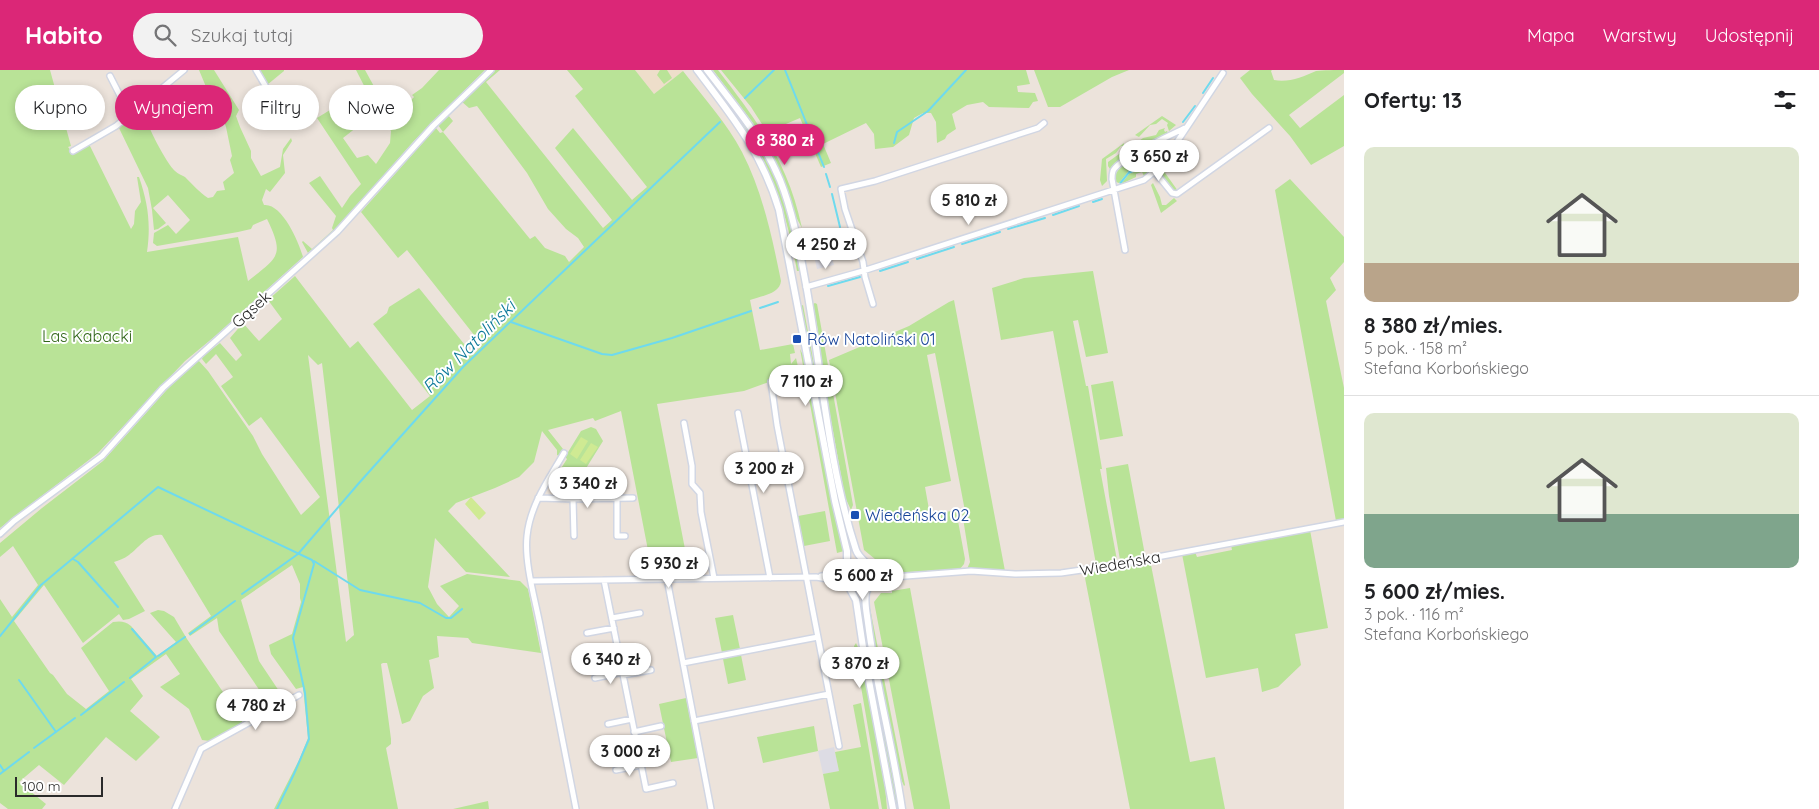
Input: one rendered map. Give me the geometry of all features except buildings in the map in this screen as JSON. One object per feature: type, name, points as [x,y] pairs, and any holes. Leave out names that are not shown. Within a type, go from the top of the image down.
[{"type":"street","points":[[166,85],[184,70]]},
{"type":"street","points":[[256,70],[265,85]]},
{"type":"street","name":"Gąsek","points":[[0,534],[14,521],[102,456],[163,388],[337,232],[433,126],[491,70]]},
{"type":"street","points":[[697,70],[746,135],[766,172],[779,210],[833,492],[847,551],[845,571],[847,585],[856,600],[864,654],[893,809]]},
{"type":"street","points":[[707,70],[752,130],[777,174],[790,208],[815,335],[820,379],[842,495],[856,550],[873,574],[865,599],[872,651],[902,809]]},
{"type":"street","points":[[795,290],[864,271],[1144,180],[1155,172],[1170,152],[1223,73]]},
{"type":"street","points":[[110,76],[115,86]]},
{"type":"street","points":[[873,304],[863,262],[845,209],[841,189],[876,181],[1038,128],[1044,124]]},
{"type":"street","points":[[73,151],[115,126]]},
{"type":"street","points":[[1125,250],[1112,176],[1114,169],[1139,150],[1186,128]]},
{"type":"street","points":[[1155,172],[1172,193],[1179,194],[1269,128]]},
{"type":"street","points":[[1161,140],[1168,146],[1170,152]]},
{"type":"street","points":[[771,382],[777,425],[839,746]]},
{"type":"street","points":[[738,414],[770,578]]},
{"type":"street","points":[[684,423],[692,466],[692,484],[700,493],[701,512],[714,578]]},
{"type":"street","points":[[564,453],[538,498],[530,519],[527,538],[532,581],[576,809]]},
{"type":"street","points":[[538,498],[633,498]]},
{"type":"street","points":[[617,498],[617,536],[625,536]]},
{"type":"street","points":[[573,499],[574,536]]},
{"type":"street","name":"Wiedeńska","points":[[871,584],[893,577],[971,571],[1015,574],[1061,573],[1109,566],[1344,522]]},
{"type":"street","points":[[532,581],[816,577],[845,571],[854,562],[869,566]]},
{"type":"street","name":"Wiedeńska","points":[[869,566],[878,572],[885,572],[893,577]]},
{"type":"street","points":[[816,577],[847,585],[861,591],[871,584]]},
{"type":"street","points":[[667,579],[711,809]]},
{"type":"street","points":[[604,580],[646,789],[673,783]]},
{"type":"street","points":[[612,618],[640,612]]},
{"type":"street","points":[[587,633],[614,628]]},
{"type":"street","points":[[683,662],[818,637]]},
{"type":"street","points":[[595,678],[651,670]]},
{"type":"street","points":[[694,721],[828,694]]},
{"type":"street","points":[[175,809],[201,750],[299,695]]},
{"type":"street","points":[[608,724],[632,719]]},
{"type":"street","points":[[634,732],[661,726]]},
{"type":"street","points":[[616,770],[641,765]]},
{"type":"shaded area","points":[[635,70],[682,70],[683,71],[654,94]]},
{"type":"shaded area","points":[[831,255],[834,265],[817,269],[815,260]]},
{"type":"shaded area","points":[[834,747],[839,771],[823,774],[818,751]]},
{"type":"green space","name":"Las Kabacki","points":[[0,70],[50,70],[54,85],[15,85],[15,130],[67,130],[71,146],[68,147],[73,153],[89,144],[131,229],[134,224],[135,211],[141,202],[137,177],[139,177],[148,214],[147,252],[238,237],[248,281],[272,261],[276,255],[276,241],[267,219],[253,225],[251,229],[157,246],[153,243],[154,233],[168,225],[176,234],[190,220],[168,195],[153,208],[166,223],[154,230],[148,188],[120,130],[151,130],[171,167],[208,198],[213,197],[217,191],[225,190],[223,182],[234,173],[230,160],[232,156],[227,130],[232,130],[232,99],[239,110],[236,116],[251,151],[251,158],[261,176],[280,167],[283,149],[291,138],[292,141],[283,155],[285,173],[270,192],[266,189],[262,200],[264,205],[271,206],[277,210],[289,225],[303,257],[185,361],[98,453],[0,528]]},
{"type":"green space","name":"Las Kabacki","points":[[199,70],[214,70],[223,85],[205,85]]},
{"type":"green space","points":[[258,70],[284,70],[284,71],[267,85]]},
{"type":"green space","points":[[356,70],[365,70],[373,85],[364,85]]},
{"type":"green space","points":[[439,70],[485,70],[413,142],[339,226],[308,253],[302,242],[312,249],[333,230],[336,216],[309,183],[320,176],[342,208],[361,184],[319,121],[319,117],[329,111],[329,130],[353,130],[343,138],[357,158],[368,155],[376,164],[390,143],[391,131],[413,130],[413,94],[422,88]]},
{"type":"green space","points":[[495,70],[500,70],[486,82],[603,228],[612,220],[555,148],[573,128],[632,200],[647,187],[575,96],[583,89],[567,70],[635,70],[654,94],[683,71],[722,120],[736,141],[756,183],[781,281],[774,292],[750,300],[760,350],[793,344],[795,353],[790,354],[791,364],[796,358],[799,371],[744,391],[657,404],[690,575],[653,576],[621,411],[595,421],[593,418],[548,430],[563,449],[559,456],[557,455],[557,450],[542,431],[534,462],[519,477],[456,503],[448,511],[510,577],[466,572],[435,538],[428,587],[437,604],[449,617],[459,606],[440,586],[467,574],[520,581],[528,589],[541,653],[472,643],[468,638],[437,636],[439,657],[429,660],[434,688],[423,696],[410,721],[402,724],[387,663],[381,664],[391,739],[391,744],[386,748],[398,809],[274,809],[308,738],[303,687],[296,689],[271,654],[269,645],[292,634],[301,602],[300,584],[292,565],[241,600],[259,661],[285,700],[271,707],[219,631],[217,618],[190,636],[188,633],[211,616],[162,535],[152,536],[133,552],[114,562],[145,611],[123,620],[119,614],[83,643],[44,585],[14,621],[67,694],[86,709],[109,691],[81,648],[113,622],[120,622],[131,626],[157,656],[176,642],[150,613],[158,610],[164,611],[174,617],[242,720],[242,724],[210,741],[202,740],[189,709],[160,687],[180,674],[166,654],[131,679],[143,696],[130,711],[160,737],[136,761],[106,737],[64,785],[39,765],[19,782],[46,804],[42,809],[8,809],[0,803],[0,599],[12,617],[38,585],[13,546],[0,557],[0,543],[103,461],[172,384],[198,360],[208,371],[253,436],[262,454],[301,515],[320,497],[261,417],[249,426],[221,386],[233,377],[216,354],[206,364],[202,359],[203,356],[220,343],[236,361],[242,355],[230,338],[243,323],[259,341],[282,319],[268,300],[295,276],[350,348],[358,341],[412,410],[430,396],[373,324],[387,313],[389,307],[419,288],[473,355],[482,345],[407,250],[398,258],[361,212],[436,128],[440,133],[443,132],[530,239],[535,236],[545,248],[565,256],[569,262],[584,247],[578,238],[566,229],[548,209],[527,173],[477,106],[469,108],[461,101]],"holes":[[[308,355],[318,365],[322,363],[354,635],[346,642]]]},
{"type":"green space","points":[[660,70],[667,70],[672,78],[664,84],[657,75]]},
{"type":"green space","points":[[701,70],[703,70],[736,112],[756,142],[773,173],[792,229],[800,271],[797,271],[781,204],[769,172],[741,123]]},
{"type":"green space","points":[[713,70],[718,70],[746,107],[770,144],[789,183],[802,228],[773,156],[753,123]]},
{"type":"green space","points":[[721,70],[1026,70],[1030,84],[1017,86],[1018,92],[1035,93],[1038,101],[1033,102],[1029,108],[989,107],[983,102],[967,105],[952,114],[956,129],[947,135],[945,139],[937,143],[936,122],[931,113],[923,113],[914,118],[909,135],[893,147],[875,149],[874,134],[866,123],[823,144],[831,163],[821,167],[800,118],[767,132],[751,107]]},
{"type":"green space","points":[[1034,70],[1129,70],[1112,77],[1060,107],[1048,107]]},
{"type":"green space","points":[[1250,70],[1272,70],[1274,80],[1285,81],[1316,71],[1344,70],[1344,73],[1289,115],[1300,128],[1344,95],[1344,146],[1311,165],[1290,136],[1240,78]]},
{"type":"green space","points":[[448,115],[453,121],[443,132],[438,125]]},
{"type":"green space","points":[[1162,116],[1176,125],[1169,131],[1168,123],[1162,119],[1156,124],[1150,125],[1139,137],[1135,135]]},
{"type":"green space","points":[[1165,128],[1165,132],[1167,131],[1169,135],[1146,145],[1139,141],[1156,135],[1159,130]]},
{"type":"green space","points":[[1124,143],[1124,146],[1121,146],[1116,153],[1106,159],[1107,181],[1102,186],[1100,180],[1102,159]]},
{"type":"green space","points":[[1160,145],[1163,147],[1136,162],[1119,183],[1116,182],[1115,176],[1122,166],[1141,153]]},
{"type":"green space","points":[[1126,149],[1126,156],[1112,169],[1108,179],[1110,169],[1108,162]]},
{"type":"green space","points":[[1165,149],[1163,157],[1157,156],[1156,161],[1159,163],[1144,176],[1142,172],[1136,174],[1136,177],[1121,184],[1129,174],[1138,170],[1147,160],[1154,158]]},
{"type":"green space","points":[[1161,169],[1178,191],[1173,191],[1159,175]]},
{"type":"green space","points":[[1290,179],[1344,237],[1344,262],[1330,278],[1336,290],[1326,301],[1344,388],[1344,519],[1336,521],[1275,190]]},
{"type":"green space","points":[[1153,183],[1162,205],[1166,205],[1174,198],[1177,201],[1161,213],[1151,185]]},
{"type":"green space","points":[[1093,271],[1108,353],[1086,357],[1078,320],[1073,321],[1086,386],[1088,386],[1102,469],[1100,469],[1117,560],[1096,564],[1053,331],[1001,340],[992,288],[1024,278]]},
{"type":"green space","points":[[954,300],[1005,571],[967,569],[970,562],[962,512],[965,511],[935,353],[927,355],[951,481],[925,487],[930,515],[956,510],[965,559],[960,569],[892,573],[887,568],[886,559],[875,559],[864,550],[829,360],[909,326]]},
{"type":"green space","points":[[813,304],[817,304],[853,505],[851,510],[845,497],[823,376]]},
{"type":"green space","points":[[803,305],[838,493],[852,549],[850,550],[836,492],[801,306]]},
{"type":"green space","points":[[800,349],[805,359],[828,483],[844,551],[837,553]]},
{"type":"green space","points":[[1113,381],[1123,436],[1100,440],[1091,385]]},
{"type":"green space","points":[[591,427],[596,429],[603,441],[585,470],[560,470],[567,459],[565,457],[581,431]]},
{"type":"green space","points":[[581,437],[588,441],[577,459],[570,454]]},
{"type":"green space","points":[[591,443],[598,447],[586,464],[580,460]]},
{"type":"green space","points":[[1128,464],[1145,555],[1120,560],[1106,468]]},
{"type":"green space","points":[[471,497],[486,513],[479,520],[465,504]]},
{"type":"green space","points":[[825,511],[830,541],[804,546],[798,516]]},
{"type":"green space","points":[[1310,530],[1328,628],[1295,634],[1301,665],[1278,687],[1262,692],[1258,668],[1206,678],[1182,554],[1195,552],[1197,557],[1232,550],[1231,545]]},
{"type":"green space","points":[[1150,560],[1190,762],[1215,757],[1225,809],[1130,809],[1084,573]]},
{"type":"green space","points":[[859,568],[865,571],[868,577],[865,583],[859,586],[853,583],[850,577],[853,571]]},
{"type":"green space","points":[[910,588],[950,809],[914,809],[874,602],[881,593],[892,593],[892,591]]},
{"type":"green space","points":[[862,603],[867,645],[899,809],[896,809],[867,649],[860,604]]},
{"type":"green space","points":[[869,603],[904,786],[899,774],[874,647]]},
{"type":"green space","points":[[733,615],[740,649],[722,653],[715,618]]},
{"type":"green space","points":[[856,643],[861,654],[884,774],[887,809],[882,809],[854,646]]},
{"type":"green space","points":[[741,655],[746,680],[728,684],[723,659]]},
{"type":"green space","points":[[686,698],[698,758],[671,762],[659,704]]},
{"type":"green space","points":[[861,703],[879,809],[830,809],[823,774],[839,771],[835,752],[861,747],[853,705]]},
{"type":"green space","points":[[814,726],[818,751],[763,763],[757,737]]},
{"type":"green space","points":[[488,801],[489,809],[453,809]]},
{"type":"water","points":[[1163,147],[1165,149],[1154,158],[1147,160],[1138,170],[1129,174],[1121,184],[1119,183],[1136,162]]},
{"type":"waterway","name":"Rów Natoliński","points":[[745,98],[774,70]]},
{"type":"waterway","points":[[785,70],[824,167]]},
{"type":"waterway","points":[[894,143],[897,132],[928,111],[966,70]]},
{"type":"waterway","points":[[1203,93],[1213,78]]},
{"type":"waterway","points":[[1183,122],[1195,106]]},
{"type":"waterway","name":"Rów Natoliński","points":[[242,594],[298,554],[463,367],[720,122]]},
{"type":"waterway","points":[[826,174],[830,187]]},
{"type":"waterway","points":[[832,194],[840,227]]},
{"type":"waterway","points":[[1093,202],[1102,199]]},
{"type":"waterway","points":[[1053,215],[1079,206]]},
{"type":"waterway","points":[[1008,229],[1045,218]]},
{"type":"waterway","points":[[962,244],[1000,232]]},
{"type":"waterway","points":[[917,259],[954,247]]},
{"type":"waterway","points":[[880,271],[908,262]]},
{"type":"waterway","points":[[828,286],[860,277]]},
{"type":"waterway","points":[[760,308],[778,302]]},
{"type":"waterway","points":[[511,322],[602,354],[612,355],[672,338],[751,311]]},
{"type":"waterway","points":[[0,636],[41,585],[158,487],[312,560],[314,564],[293,638],[305,693],[309,739],[277,809]]},
{"type":"waterway","points":[[73,559],[78,562],[118,607]]},
{"type":"waterway","points":[[314,561],[360,590],[420,603],[446,618],[451,618],[462,609]]},
{"type":"waterway","name":"Rów Natoliński","points":[[190,634],[235,601]]},
{"type":"waterway","name":"Rów Natoliński","points":[[130,678],[156,657],[132,629]]},
{"type":"waterway","name":"Rów Natoliński","points":[[158,656],[185,637]]},
{"type":"waterway","points":[[19,680],[56,732]]},
{"type":"waterway","name":"Rów Natoliński","points":[[81,715],[124,682]]},
{"type":"waterway","name":"Rów Natoliński","points":[[34,748],[75,718]]},
{"type":"waterway","name":"Rów Natoliński","points":[[0,774],[29,752]]},
{"type":"waterway","name":"Rów Natoliński","points":[[0,765],[4,771]]},
{"type":"place","name":"Rów Natoliński 01","points":[[797,339]]},
{"type":"place","name":"Wiedeńska 02","points":[[855,515]]}]
